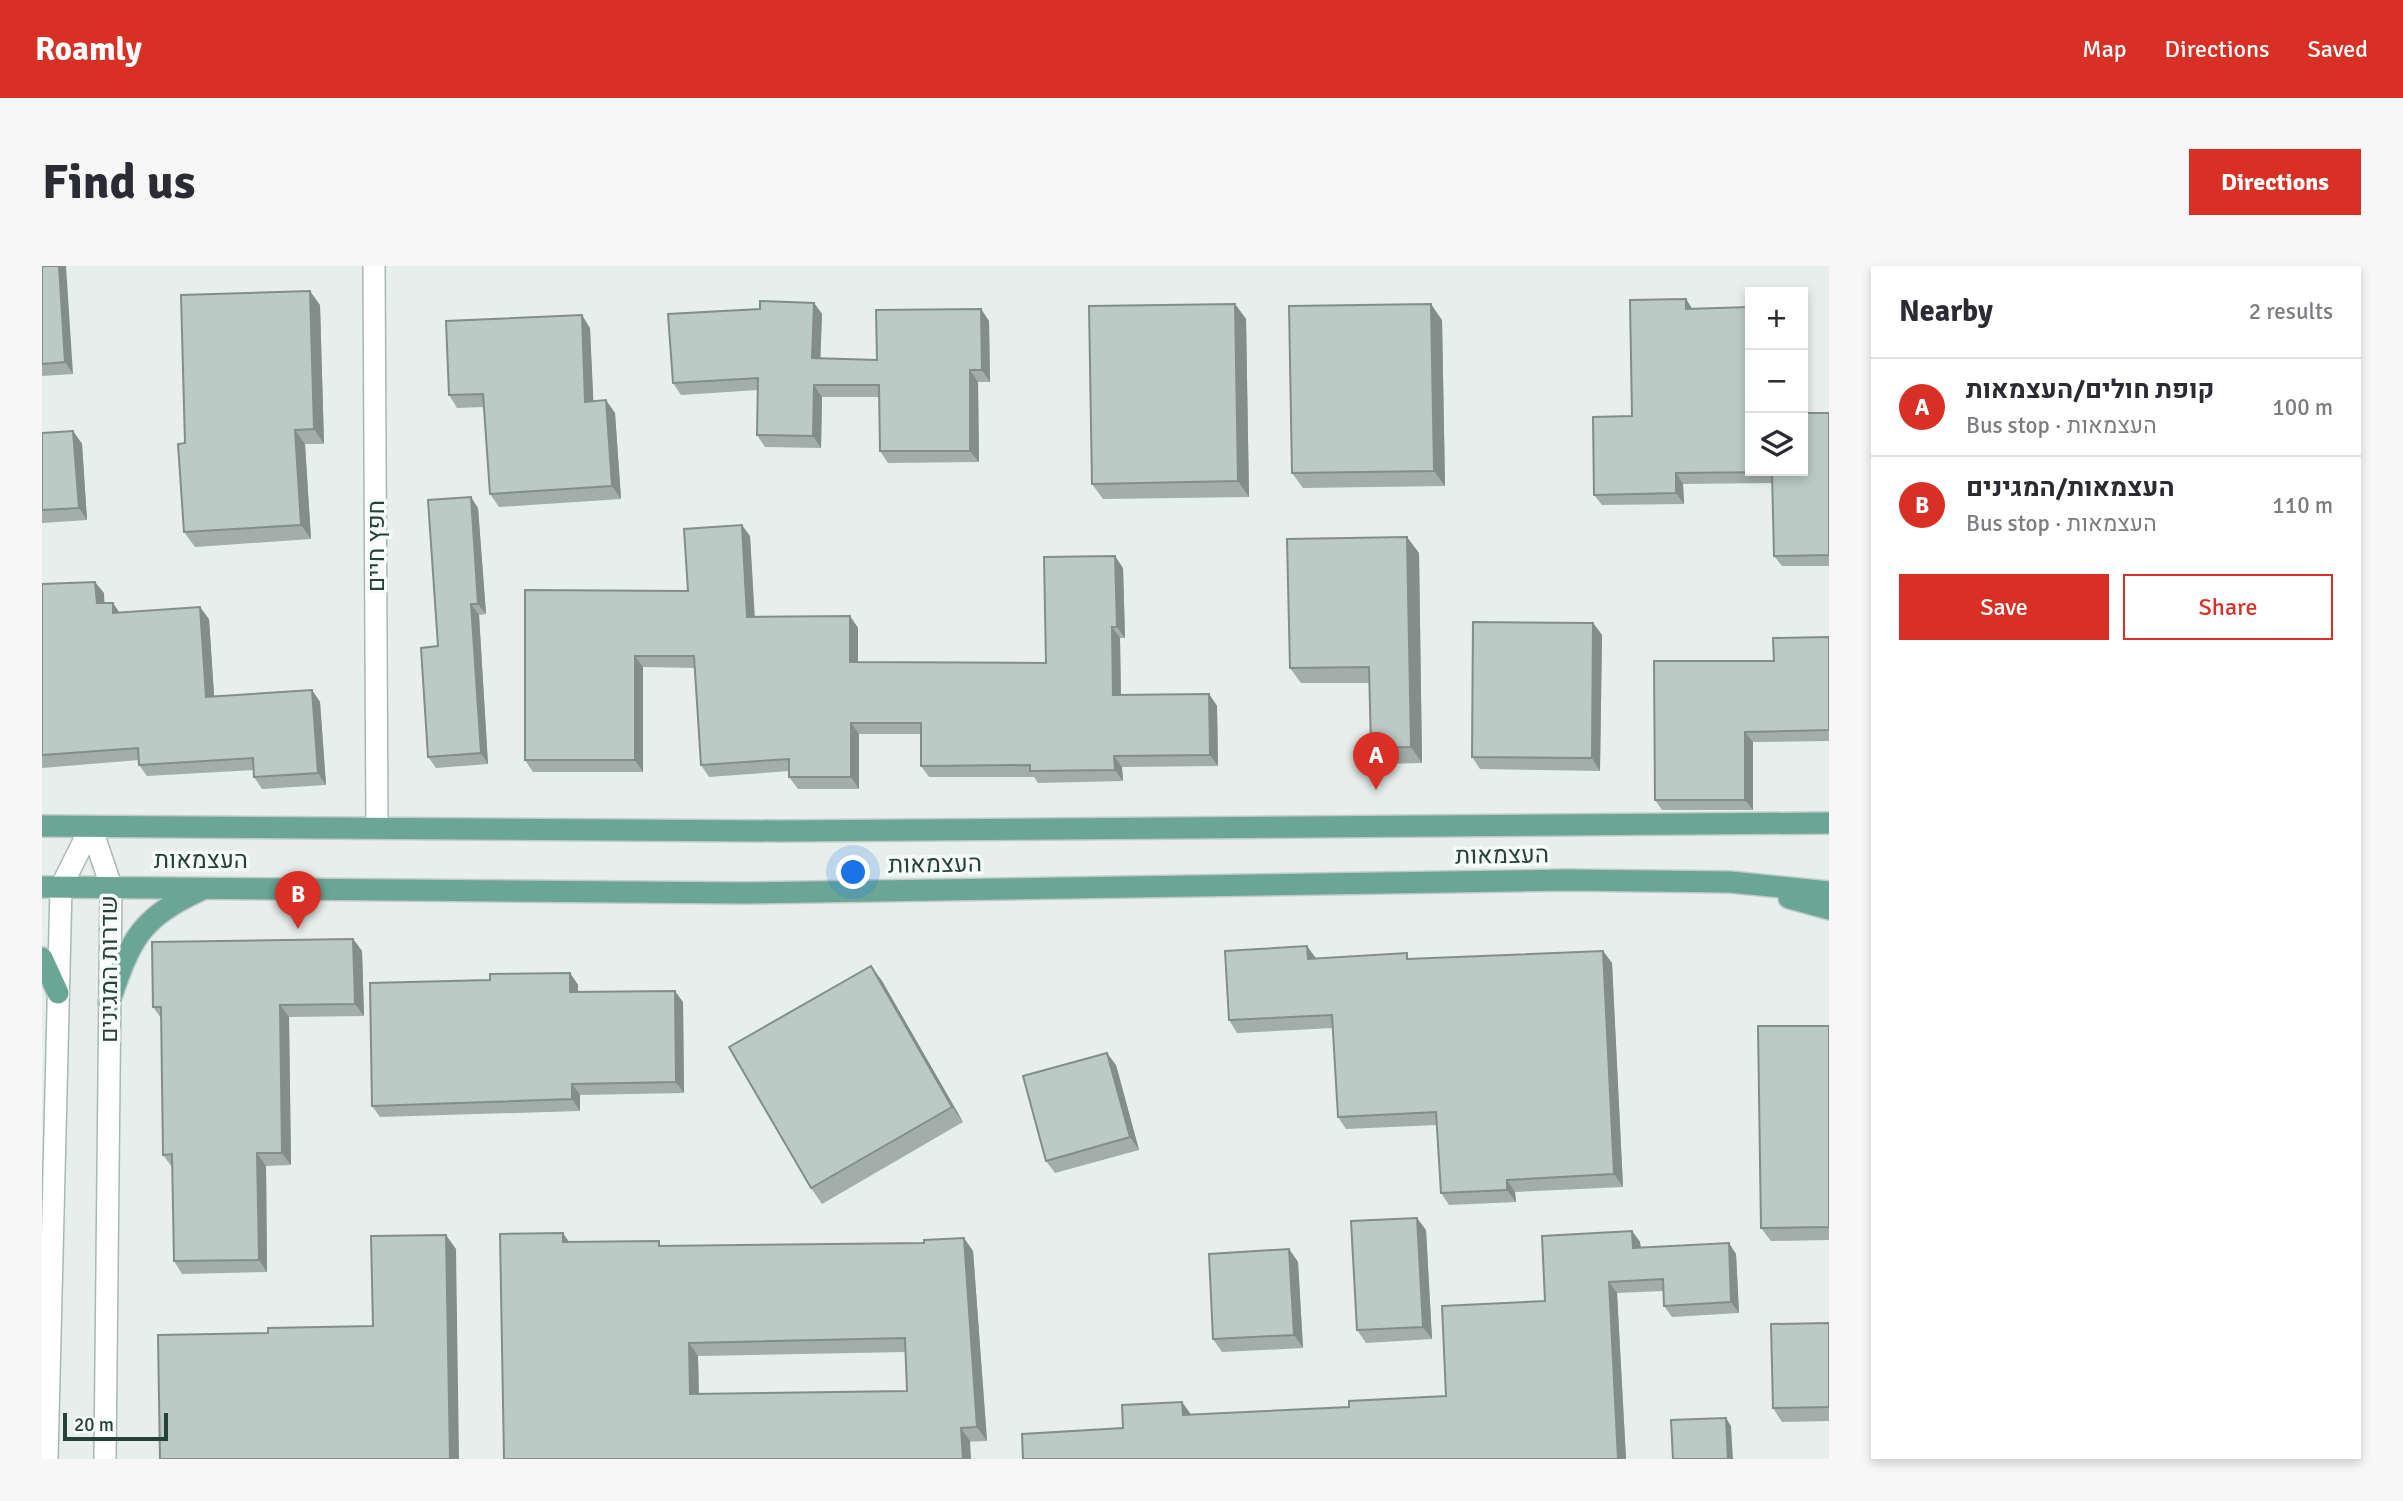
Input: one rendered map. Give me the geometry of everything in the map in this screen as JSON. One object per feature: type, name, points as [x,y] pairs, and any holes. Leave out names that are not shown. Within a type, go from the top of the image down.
[{"type":"main road","name":"העצמאות","points":[[42,826],[781,831],[1825,822]]},
{"type":"main road","name":"העצמאות","points":[[51,887],[210,886],[746,893],[1568,880],[1730,882],[1829,892]]},
{"type":"main road","points":[[1730,882],[1829,909]]},
{"type":"main road","points":[[110,1003],[132,942],[146,923],[163,909],[210,886]]},
{"type":"main road","points":[[42,958],[58,993]]},
{"type":"street","name":"חפץ חיים","points":[[374,266],[377,827]]},
{"type":"street","name":"שדרות המגינים","points":[[91,827],[111,886],[105,1459]]},
{"type":"street","name":"שדרות המגינים","points":[[47,1459],[58,993],[51,887],[91,827]]},
{"type":"building","points":[[42,266],[59,266],[65,362],[42,364]]},
{"type":"building","points":[[310,291],[314,429],[295,430],[301,525],[184,532],[178,444],[185,443],[181,295]]},
{"type":"building","points":[[1686,299],[1686,309],[1745,307],[1745,472],[1676,473],[1676,493],[1594,495],[1593,417],[1632,416],[1630,300]]},
{"type":"building","points":[[760,301],[814,303],[812,358],[877,360],[876,310],[981,309],[982,370],[970,370],[970,451],[880,451],[879,385],[814,385],[813,436],[757,435],[758,378],[673,383],[668,314],[760,309]]},
{"type":"building","points":[[1235,304],[1238,481],[1092,484],[1089,306]]},
{"type":"building","points":[[1431,304],[1434,471],[1292,473],[1289,306]]},
{"type":"building","points":[[582,315],[585,402],[606,400],[612,486],[490,494],[483,394],[449,395],[446,321]]},
{"type":"building","points":[[1808,413],[1829,413],[1829,555],[1774,556],[1772,476],[1808,476]]},
{"type":"building","points":[[73,431],[79,508],[42,510],[42,433]]},
{"type":"building","points":[[471,497],[478,604],[471,604],[481,753],[428,757],[421,648],[438,646],[428,500]]},
{"type":"building","points":[[742,525],[747,617],[850,616],[850,662],[1046,663],[1044,557],[1115,556],[1117,627],[1112,627],[1113,695],[1209,694],[1210,755],[1114,756],[1115,770],[1030,771],[1030,765],[921,766],[921,723],[851,723],[851,777],[789,777],[789,759],[701,765],[694,656],[635,656],[635,760],[525,760],[525,590],[688,591],[684,529]]},
{"type":"building","points":[[1407,537],[1411,747],[1371,748],[1369,667],[1290,668],[1287,539]]},
{"type":"building","points":[[95,582],[97,603],[113,603],[113,613],[200,607],[206,697],[312,690],[318,773],[254,777],[253,758],[139,765],[138,748],[42,755],[42,584]]},
{"type":"building","points":[[1473,622],[1593,623],[1592,758],[1472,757]]},
{"type":"building","points":[[1829,637],[1829,730],[1745,732],[1745,800],[1655,800],[1654,661],[1774,661],[1773,638]]},
{"type":"building","points":[[353,939],[355,1004],[280,1005],[282,1153],[257,1153],[259,1260],[174,1261],[172,1154],[163,1155],[161,1007],[153,1007],[152,942]]},
{"type":"building","points":[[1307,946],[1308,959],[1407,953],[1407,959],[1603,951],[1614,1174],[1507,1180],[1507,1190],[1441,1193],[1436,1112],[1338,1117],[1332,1015],[1229,1020],[1225,951]]},
{"type":"building","points":[[871,966],[952,1107],[811,1188],[729,1047]]},
{"type":"building","points":[[570,973],[570,992],[675,991],[676,1082],[572,1084],[572,1099],[372,1106],[370,983],[490,980],[490,974]]},
{"type":"building","points":[[1758,1026],[1829,1026],[1829,1227],[1761,1228]]},
{"type":"building","points":[[1107,1053],[1130,1137],[1046,1161],[1023,1076]]},
{"type":"building","points":[[1417,1218],[1423,1327],[1357,1330],[1351,1221]]},
{"type":"building","points":[[1632,1231],[1633,1248],[1729,1243],[1731,1302],[1664,1306],[1663,1279],[1609,1282],[1618,1459],[1023,1459],[1022,1434],[1123,1428],[1122,1405],[1182,1402],[1183,1415],[1349,1407],[1349,1401],[1446,1396],[1442,1306],[1545,1301],[1542,1236]]},
{"type":"building","points":[[563,1233],[563,1242],[659,1241],[659,1246],[924,1243],[924,1240],[964,1238],[977,1427],[961,1428],[963,1459],[504,1459],[500,1234]],"holes":[[[905,1338],[907,1391],[690,1394],[689,1343]]]},
{"type":"building","points":[[446,1235],[450,1459],[160,1459],[158,1335],[268,1333],[268,1328],[373,1326],[371,1236]]},
{"type":"building","points":[[1289,1249],[1294,1335],[1213,1339],[1209,1254]]},
{"type":"building","points":[[1829,1323],[1829,1407],[1773,1408],[1771,1324]]},
{"type":"building","points":[[1726,1418],[1728,1459],[1673,1459],[1671,1420]]},
{"type":"place","name":"קופת חולים/העצמאות","points":[[1376,790]]},
{"type":"place","name":"העצמאות/המגינים","points":[[298,929]]}]
